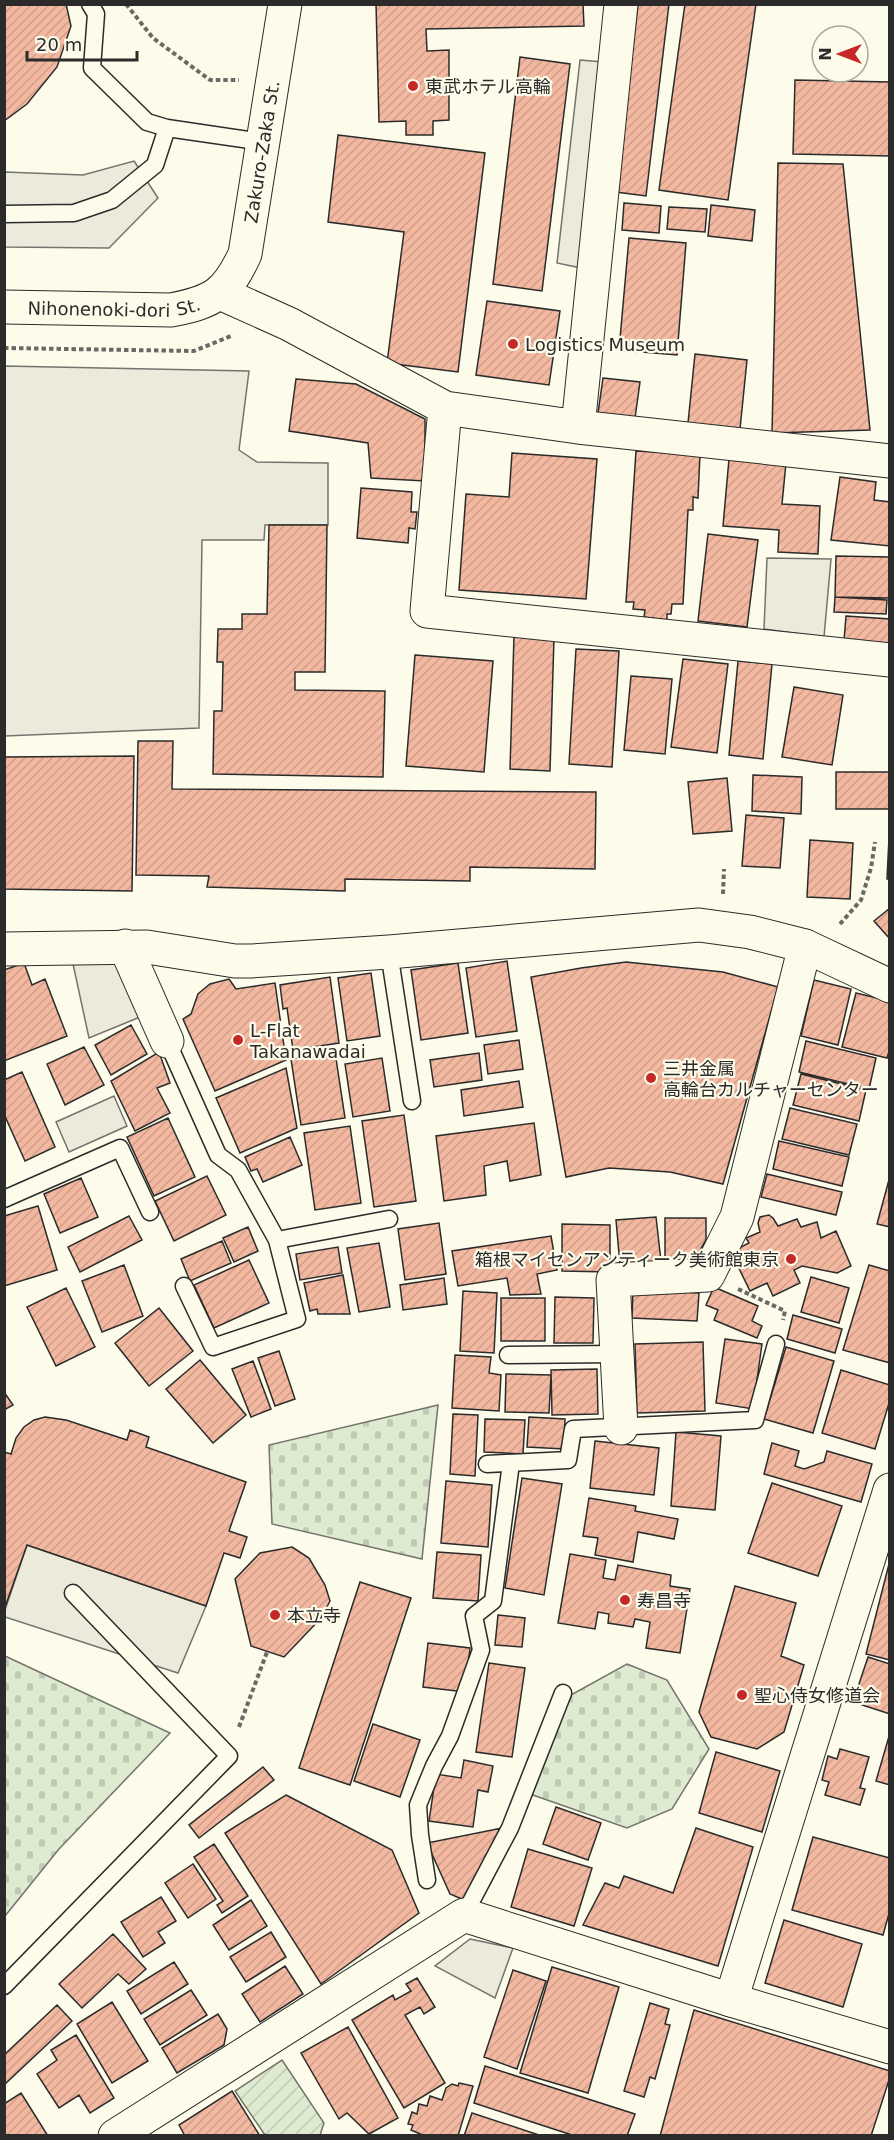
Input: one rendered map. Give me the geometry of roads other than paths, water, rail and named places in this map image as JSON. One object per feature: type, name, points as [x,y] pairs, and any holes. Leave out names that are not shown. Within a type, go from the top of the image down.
[{"type":"street","name":"Zakuro-Zaka St.","points":[[220,293],[234,277],[245,254],[285,4]]},
{"type":"street","points":[[578,427],[621,4]]},
{"type":"street","points":[[220,293],[289,324],[445,408],[578,427],[890,461]]},
{"type":"street","name":"Nihonenoki-dori St.","points":[[4,307],[171,310],[197,305],[220,293]]},
{"type":"street","points":[[445,408],[428,611],[890,660]]},
{"type":"street","points":[[4,949],[147,947],[236,961],[389,952],[699,925],[750,932],[805,946],[890,986]]},
{"type":"street","points":[[125,946],[167,1041]]},
{"type":"street","points":[[621,1428],[613,1280],[708,1275],[737,1217],[805,946]]},
{"type":"street","points":[[730,2000],[890,1490]]},
{"type":"street","points":[[115,2136],[464,1916],[730,2000],[890,2047]]},
{"type":"lane","points":[[90,4],[96,14],[92,68],[147,122],[167,128],[263,142]]},
{"type":"lane","points":[[4,214],[74,213],[112,200],[155,165],[167,128]]},
{"type":"lane","points":[[389,952],[412,1101]]},
{"type":"lane","points":[[167,1041],[218,1155],[238,1170],[277,1240],[297,1319],[213,1347],[184,1286]]},
{"type":"lane","points":[[4,1199],[120,1148],[150,1212]]},
{"type":"lane","points":[[277,1240],[389,1219]]},
{"type":"lane","points":[[487,1464],[568,1460],[573,1429],[755,1420],[776,1344]]},
{"type":"lane","points":[[508,1356],[616,1354]]},
{"type":"lane","points":[[427,1880],[418,1805],[434,1766],[450,1736],[481,1650],[474,1616],[493,1601],[511,1463]]},
{"type":"lane","points":[[4,1986],[229,1756],[73,1593]]},
{"type":"lane","points":[[464,1916],[510,1828],[563,1693]]},
{"type":"place","name":"東武ホテル高輪","points":[[413,86]]},
{"type":"place","name":"Logistics Museum","points":[[513,344]]},
{"type":"place","name":"L-Flat Takanawadai","points":[[238,1040]]},
{"type":"place","name":"三井金属 高輪台カルチャーセンター","points":[[651,1078]]},
{"type":"place","name":"箱根マイセンアンティーク美術館東京","points":[[791,1259]]},
{"type":"place","name":"寿昌寺","points":[[625,1600]]},
{"type":"place","name":"本立寺","points":[[275,1615]]},
{"type":"place","name":"聖心侍女修道会","points":[[742,1695]]}]
